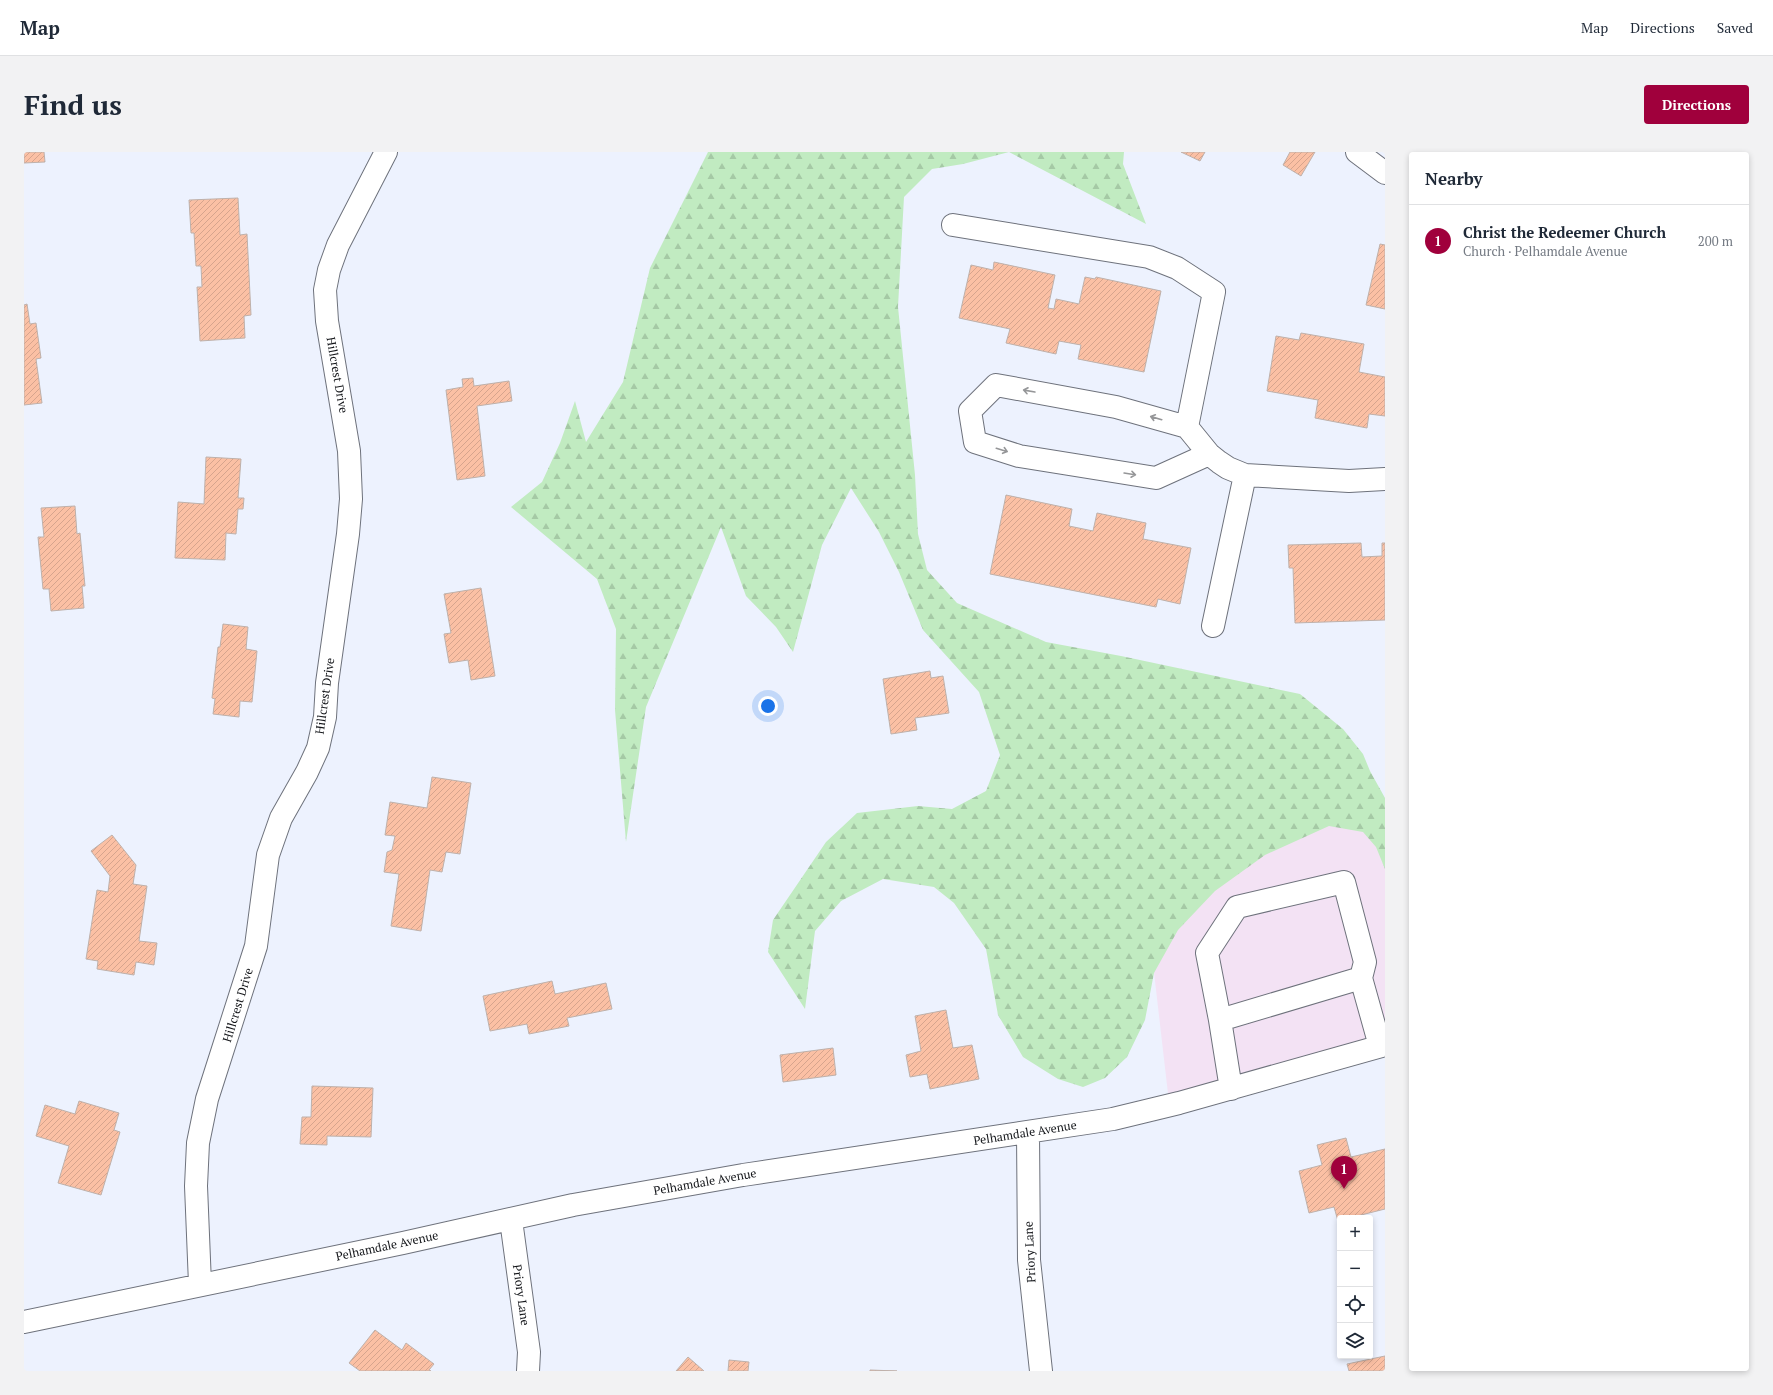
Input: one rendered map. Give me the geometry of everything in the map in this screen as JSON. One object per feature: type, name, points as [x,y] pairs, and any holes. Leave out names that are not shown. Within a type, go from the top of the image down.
[{"type":"street","name":"Hillcrest Drive","points":[[200,1284],[196,1186],[198,1143],[207,1100],[256,946],[268,855],[281,818],[307,772],[318,748],[325,717],[328,683],[348,534],[350,499],[349,451],[327,320],[325,290],[329,270],[338,245],[386,152]]},
{"type":"street","points":[[1357,152],[1385,174]]},
{"type":"street","points":[[953,225],[1149,257],[1177,268],[1214,292],[1187,427]]},
{"type":"street","points":[[1209,454],[1156,478],[1019,456],[975,442],[970,411],[996,385],[1116,407],[1187,427],[1209,454],[1228,468],[1244,475],[1349,480],[1385,479]]},
{"type":"street","points":[[1213,626],[1244,475]]},
{"type":"street","points":[[1231,1089],[1207,953],[1237,907],[1344,882],[1365,962],[1361,978],[1383,1046]]},
{"type":"street","points":[[1220,1020],[1361,978]]},
{"type":"street","name":"Pelhamdale Avenue","points":[[24,1322],[511,1220],[573,1205],[743,1175],[1113,1119],[1231,1089],[1383,1046]]},
{"type":"street","name":"Priory Lane","points":[[1028,1133],[1029,1260],[1041,1371]]},
{"type":"street","name":"Priory Lane","points":[[511,1220],[529,1352],[528,1371]]},
{"type":"shaded area","points":[[1385,799],[1385,1049],[1170,1111],[1137,825]]},
{"type":"green space","points":[[708,152],[1009,152],[963,164],[932,169],[904,197],[898,307],[915,475],[918,534],[927,570],[957,603],[1046,642],[1121,656],[1300,694],[1343,729],[1363,754],[1370,771],[1385,798],[1385,869],[1376,847],[1363,832],[1329,826],[1265,855],[1215,891],[1178,930],[1154,973],[1145,1020],[1127,1057],[1105,1078],[1083,1087],[1058,1079],[1023,1057],[998,1015],[986,949],[954,903],[934,887],[883,879],[841,901],[815,931],[805,1009],[768,952],[773,920],[826,842],[857,813],[918,806],[952,809],[986,791],[1000,755],[979,692],[923,630],[899,572],[879,532],[851,488],[822,545],[793,652],[776,627],[746,596],[721,527],[646,707],[626,842],[615,710],[616,629],[597,579],[511,507],[542,482],[560,443],[575,401],[586,442],[623,382],[650,268]]},
{"type":"green space","points":[[1009,152],[1124,152],[1123,164],[1146,224]]},
{"type":"building","points":[[24,152],[44,152],[45,162],[24,163]]},
{"type":"building","points":[[1181,152],[1205,152],[1200,161]]},
{"type":"building","points":[[1290,152],[1315,152],[1301,176],[1283,165]]},
{"type":"building","points":[[238,198],[240,235],[247,234],[251,315],[244,316],[245,338],[200,341],[197,287],[202,287],[201,266],[196,266],[194,233],[191,233],[189,200]]},
{"type":"building","points":[[1380,244],[1385,245],[1385,309],[1366,305]]},
{"type":"building","points":[[994,262],[1055,275],[1048,308],[1054,309],[1056,299],[1079,304],[1085,277],[1095,279],[1096,277],[1161,291],[1144,372],[1078,359],[1081,345],[1059,341],[1056,354],[1006,343],[1010,329],[959,318],[971,265],[993,270]]},
{"type":"building","points":[[27,304],[30,324],[36,323],[41,358],[36,359],[42,403],[24,405],[24,305]]},
{"type":"building","points":[[1301,333],[1364,344],[1359,372],[1385,377],[1385,416],[1369,414],[1367,428],[1315,418],[1318,400],[1267,391],[1276,336],[1299,340]]},
{"type":"building","points":[[473,378],[474,386],[509,381],[512,401],[477,406],[485,476],[457,480],[446,390],[463,387],[462,379]]},
{"type":"building","points":[[206,457],[241,459],[238,498],[244,498],[243,509],[238,509],[236,534],[226,533],[225,560],[175,558],[178,502],[204,504]]},
{"type":"building","points":[[1006,495],[1072,509],[1069,526],[1093,531],[1097,513],[1146,523],[1143,539],[1191,548],[1180,604],[1158,599],[1156,607],[990,574]]},
{"type":"building","points":[[75,506],[77,534],[80,533],[85,586],[82,586],[84,608],[51,611],[49,589],[43,589],[38,537],[44,537],[41,508]]},
{"type":"building","points":[[1361,543],[1362,557],[1382,556],[1382,543],[1385,543],[1385,620],[1295,623],[1293,568],[1289,568],[1288,545]]},
{"type":"building","points":[[481,588],[495,676],[471,680],[468,660],[449,663],[444,634],[451,633],[444,594]]},
{"type":"building","points":[[223,624],[248,627],[246,649],[257,651],[252,702],[240,701],[239,717],[213,714],[215,699],[212,698],[218,647],[220,647]]},
{"type":"building","points":[[930,671],[931,678],[943,676],[949,713],[915,718],[917,730],[891,734],[883,679]]},
{"type":"building","points":[[432,777],[471,783],[460,854],[446,852],[442,872],[430,870],[421,931],[391,926],[399,874],[384,872],[387,852],[392,850],[395,836],[385,835],[390,802],[427,808]]},
{"type":"building","points":[[112,835],[136,865],[133,884],[147,886],[139,941],[157,943],[154,965],[136,962],[134,975],[97,969],[98,961],[86,959],[97,890],[108,892],[110,876],[91,851]]},
{"type":"building","points":[[552,981],[555,994],[606,983],[612,1009],[567,1018],[569,1026],[529,1034],[527,1024],[490,1031],[483,996]]},
{"type":"building","points":[[946,1010],[953,1048],[972,1045],[979,1079],[930,1089],[927,1074],[910,1077],[906,1055],[921,1051],[915,1016]]},
{"type":"building","points":[[833,1048],[836,1075],[783,1082],[780,1055]]},
{"type":"building","points":[[312,1086],[373,1088],[371,1137],[327,1136],[327,1145],[300,1144],[302,1117],[311,1117]]},
{"type":"building","points":[[79,1101],[119,1113],[114,1130],[120,1132],[101,1195],[58,1183],[69,1146],[36,1136],[45,1105],[75,1114]]},
{"type":"building","points":[[1346,1138],[1351,1157],[1385,1149],[1385,1209],[1361,1215],[1337,1215],[1337,1218],[1334,1207],[1309,1213],[1299,1171],[1322,1165],[1317,1145]]},
{"type":"building","points":[[375,1330],[402,1350],[406,1343],[434,1364],[429,1370],[431,1371],[360,1371],[349,1363]]},
{"type":"building","points":[[1385,1356],[1385,1371],[1349,1371],[1347,1364]]},
{"type":"building","points":[[688,1357],[704,1371],[676,1371]]},
{"type":"building","points":[[729,1360],[749,1362],[748,1371],[728,1371]]},
{"type":"building","points":[[870,1370],[897,1371],[870,1371]]},
{"type":"place","name":"Christ the Redeemer Church","points":[[1344,1189]]}]
